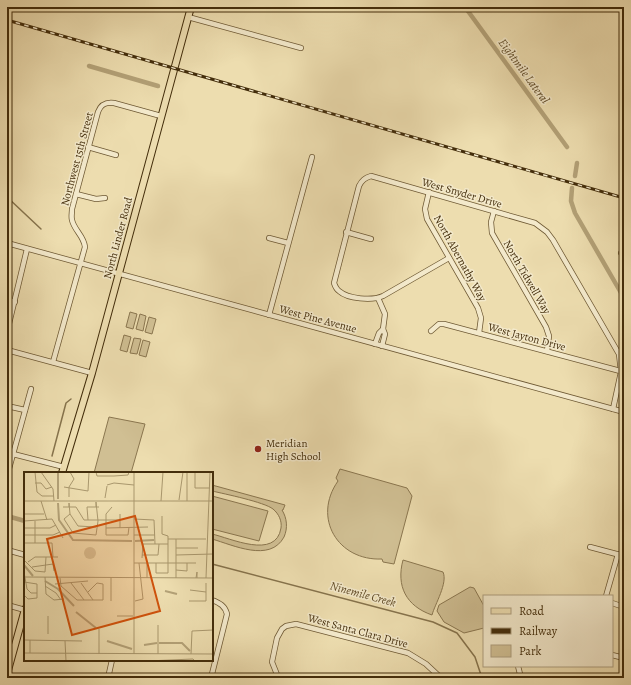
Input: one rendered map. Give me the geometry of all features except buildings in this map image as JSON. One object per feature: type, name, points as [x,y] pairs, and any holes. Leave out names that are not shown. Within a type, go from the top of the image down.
[{"type":"main road","name":"North Linder Road","points":[[63,470],[92,373],[191,7]]},
{"type":"main road","points":[[7,674],[9,661],[24,613]]},
{"type":"street","points":[[188,17],[301,48]]},
{"type":"street","name":"Northwest 15th Street","points":[[54,362],[84,247],[87,241],[75,228],[72,219],[72,209],[100,107],[104,104],[114,103],[161,116]]},
{"type":"street","points":[[88,147],[116,155]]},
{"type":"street","points":[[269,315],[312,157]]},
{"type":"street","name":"West Snyder Drive","points":[[346,232],[361,181],[370,176],[535,223],[543,228],[550,236],[616,348],[622,372]]},
{"type":"street","name":"North Abernathy Way","points":[[429,192],[425,208],[427,219],[480,313],[481,323],[479,333]]},
{"type":"street","points":[[76,194],[96,199],[105,198]]},
{"type":"street","name":"North Tidwell Way","points":[[494,211],[491,222],[492,233],[546,326],[549,336],[547,351]]},
{"type":"street","points":[[371,239],[346,232],[335,278],[336,288],[343,294],[363,299],[378,298],[449,258]]},
{"type":"street","points":[[269,238],[288,243]]},
{"type":"street","name":"West Pine Avenue","points":[[7,243],[624,412]]},
{"type":"street","points":[[7,332],[27,249]]},
{"type":"street","points":[[378,298],[384,314],[383,330],[385,334],[382,346]]},
{"type":"street","points":[[7,300],[15,302]]},
{"type":"street","name":"West Jayton Drive","points":[[431,331],[434,327],[444,324],[622,372]]},
{"type":"street","points":[[375,344],[379,333],[383,330]]},
{"type":"street","points":[[7,350],[92,373]]},
{"type":"street","points":[[613,409],[622,372]]},
{"type":"street","points":[[7,476],[31,389]]},
{"type":"street","points":[[7,406],[25,410]]},
{"type":"street","points":[[13,454],[63,470]]},
{"type":"street","points":[[590,547],[624,556]]},
{"type":"street","points":[[7,550],[24,555]]},
{"type":"street","points":[[606,595],[618,554]]},
{"type":"street","points":[[211,678],[214,656],[227,619],[226,610],[219,602],[213,600]]},
{"type":"street","points":[[613,603],[624,607]]},
{"type":"street","points":[[7,605],[24,610]]},
{"type":"street","name":"West Santa Clara Drive","points":[[277,678],[272,662],[279,633],[286,626],[296,624],[302,624],[403,652],[418,658],[441,678]]},
{"type":"street","points":[[613,655],[624,658]]},
{"type":"street","points":[[108,678],[112,661]]},
{"type":"street","points":[[518,667],[521,678]]},
{"type":"street","points":[[277,678],[285,676],[294,678]]},
{"type":"green space","points":[[130,312],[137,314],[133,329],[126,327]]},
{"type":"green space","points":[[140,314],[146,316],[143,331],[136,329]]},
{"type":"green space","points":[[149,317],[156,319],[152,334],[145,332]]},
{"type":"green space","points":[[124,335],[131,337],[127,352],[120,350]]},
{"type":"green space","points":[[134,338],[141,339],[137,354],[130,353]]},
{"type":"green space","points":[[143,340],[150,342],[146,357],[139,355]]},
{"type":"green space","points":[[109,417],[145,424],[131,472],[94,472]]},
{"type":"green space","points":[[340,469],[407,488],[412,496],[394,564],[383,562],[382,559],[366,558],[353,553],[342,545],[334,535],[329,522],[328,509],[331,495],[338,481],[336,478]]},
{"type":"green space","points":[[213,485],[285,505],[282,510],[286,520],[286,530],[284,537],[278,545],[261,551],[240,548],[213,539],[213,534],[240,542],[262,545],[271,543],[277,538],[281,525],[278,515],[273,509],[268,506],[213,491]]},
{"type":"green space","points":[[213,496],[268,511],[259,541],[213,529]]},
{"type":"green space","points":[[403,560],[443,572],[443,588],[432,615],[416,606],[405,594],[401,578]]},
{"type":"green space","points":[[470,587],[474,588],[483,604],[483,628],[464,633],[444,622],[437,611],[439,605]]},
{"type":"waterway","name":"Eightmile Lateral","points":[[465,7],[567,147]]},
{"type":"waterway","points":[[89,66],[158,86]]},
{"type":"waterway","name":"Eightmile Lateral","points":[[575,176],[577,163]]},
{"type":"waterway","name":"Eightmile Lateral","points":[[572,188],[571,201],[575,213],[624,298]]},
{"type":"waterway","name":"Ninemile Creek","points":[[7,197],[41,229]]},
{"type":"waterway","name":"Ninemile Creek","points":[[52,456],[66,403],[71,399]]},
{"type":"waterway","points":[[7,516],[24,521]]},
{"type":"waterway","name":"Ninemile Creek","points":[[213,564],[433,622],[457,633],[475,657],[482,678]]},
{"type":"railway","points":[[7,20],[624,198]]},
{"type":"place","name":"Meridian High School","points":[[258,449]]}]
